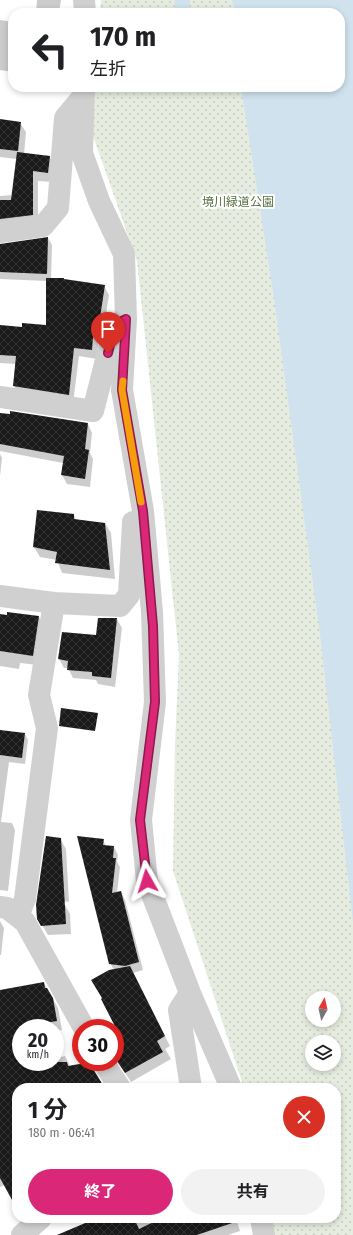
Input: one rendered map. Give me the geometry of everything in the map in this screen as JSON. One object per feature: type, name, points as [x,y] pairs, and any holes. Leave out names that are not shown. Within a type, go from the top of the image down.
[{"type":"street","points":[[0,232],[43,226],[58,208],[65,118],[83,92]]},
{"type":"street","points":[[84,92],[82,153],[99,201],[124,254],[126,319],[122,390],[143,511],[152,612],[155,702],[140,820],[147,881],[190,993],[229,1083]]},
{"type":"street","points":[[0,397],[93,411],[115,325],[126,319]]},
{"type":"street","points":[[0,596],[54,603],[120,606],[129,595],[134,510],[143,511]]},
{"type":"street","points":[[54,603],[39,695],[47,728],[25,899],[9,912],[25,922],[79,1019]]},
{"type":"street","points":[[190,993],[179,1010],[190,1083]]},
{"type":"street","points":[[108,1071],[117,1083]]},
{"type":"street","points":[[22,1235],[35,1223]]},
{"type":"street","points":[[262,1223],[264,1235]]},
{"type":"green space","name":"境川緑道公園","points":[[101,0],[353,0],[353,1235],[275,1235],[273,1223],[341,1223],[341,1083],[242,1083],[173,871],[175,744],[179,655],[137,261],[92,133],[95,92],[345,92],[345,8],[100,8]]},
{"type":"water","points":[[175,0],[190,0],[189,8],[174,8]]},
{"type":"water","points":[[232,0],[353,0],[353,922],[320,634],[273,291],[242,92],[345,92],[345,8],[234,8]]},
{"type":"building","points":[[0,119],[21,122],[18,151],[0,149]]},
{"type":"building","points":[[17,152],[50,156],[48,173],[33,171],[33,215],[0,219],[0,200],[11,200]]},
{"type":"building","points":[[48,237],[47,274],[0,272],[0,244]]},
{"type":"building","points":[[46,278],[64,278],[105,285],[99,324],[94,324],[92,350],[74,348],[69,395],[13,386],[16,356],[0,355],[0,325],[22,327],[22,323],[46,325]]},
{"type":"building","points":[[10,411],[88,423],[85,449],[89,450],[85,479],[61,475],[64,456],[0,444],[0,413],[10,414]]},
{"type":"building","points":[[37,510],[74,514],[74,519],[105,523],[110,570],[55,563],[57,552],[33,547]]},
{"type":"building","points":[[7,612],[39,616],[33,656],[0,651],[0,614],[7,615]]},
{"type":"building","points":[[98,618],[117,618],[111,678],[92,676],[92,672],[67,670],[68,661],[58,659],[62,632],[96,635]]},
{"type":"building","points":[[61,708],[98,713],[95,731],[59,726]]},
{"type":"building","points":[[0,730],[25,733],[22,758],[0,755]]},
{"type":"building","points":[[46,836],[61,838],[66,924],[41,926],[37,919],[36,905]]},
{"type":"building","points":[[77,836],[104,839],[103,845],[114,846],[113,858],[116,858],[112,893],[121,891],[139,962],[125,966],[109,964]]},
{"type":"building","points":[[130,966],[165,1036],[157,1041],[163,1052],[125,1073],[124,1071],[124,1019],[111,1019],[101,999],[102,998],[91,980],[109,970]]},
{"type":"building","points":[[44,982],[45,988],[47,988],[53,998],[57,1019],[12,1019],[12,1071],[64,1071],[64,1062],[67,1062],[68,1066],[72,1065],[72,1071],[94,1071],[102,1083],[12,1083],[12,1200],[0,1178],[0,990]]},
{"type":"building","points":[[85,1223],[136,1223],[139,1229],[152,1223],[232,1223],[197,1235],[57,1235]]},
{"type":"slow traffic","points":[[123,381],[122,390],[141,502]]},
{"type":"route","points":[[108,353],[115,325],[126,319],[122,390],[143,511],[153,626],[155,702],[140,820],[147,881]]}]
